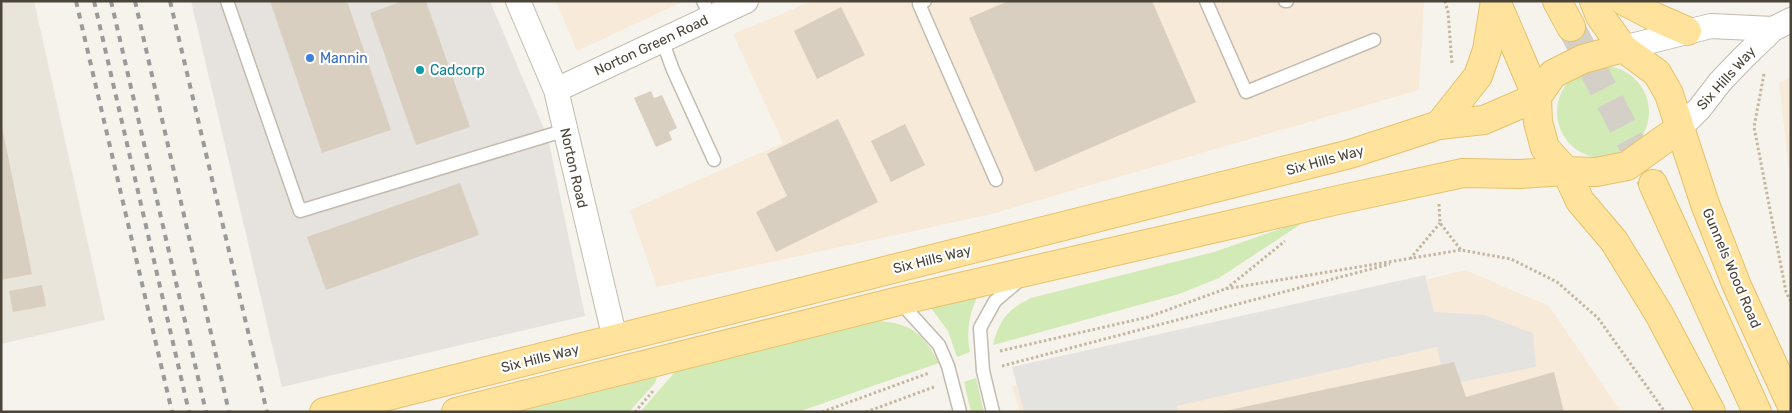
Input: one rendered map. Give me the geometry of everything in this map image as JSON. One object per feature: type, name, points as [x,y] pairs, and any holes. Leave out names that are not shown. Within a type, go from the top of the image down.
[{"type":"main road","points":[[1496,1],[1537,97],[1538,122],[1545,148],[1566,171],[1580,201],[1614,241],[1659,314],[1711,412]]},
{"type":"main road","points":[[1439,125],[1478,76],[1488,50],[1496,1]]},
{"type":"main road","points":[[1557,1],[1571,27]]},
{"type":"main road","name":"Gunnels Wood Road","points":[[1594,1],[1600,16],[1623,48],[1658,73],[1669,94],[1705,204],[1738,286],[1791,404]]},
{"type":"main road","points":[[1624,1],[1687,31]]},
{"type":"main road","points":[[1537,97],[1553,74],[1583,59],[1623,48]]},
{"type":"main road","name":"Six Hills Way","points":[[324,412],[1350,154],[1439,125],[1484,120],[1537,97]]},
{"type":"main road","points":[[456,412],[1032,269],[1463,173],[1596,172],[1627,166],[1680,128]]},
{"type":"main road","points":[[1653,184],[1757,412]]},
{"type":"street","name":"Norton Road","points":[[518,1],[556,90],[615,340]]},
{"type":"street","name":"Norton Green Road","points":[[556,90],[662,40],[707,9],[746,1]]},
{"type":"street","name":"Six Hills Way","points":[[1623,48],[1711,26],[1782,24]]},
{"type":"street","name":"Six Hills Way","points":[[1680,128],[1700,108],[1720,82],[1782,24]]},
{"type":"lane","points":[[227,1],[300,211],[566,130]]},
{"type":"lane","points":[[925,1],[919,4],[996,180]]},
{"type":"lane","points":[[1206,1],[1246,92],[1374,40]]},
{"type":"lane","points":[[662,40],[673,70],[714,160]]},
{"type":"lane","points":[[994,412],[983,371],[980,328],[995,301],[1032,269]]},
{"type":"lane","points":[[899,301],[939,345],[948,366],[960,412]]},
{"type":"path","points":[[1445,1],[1448,12],[1452,68]]},
{"type":"path","points":[[1764,74],[1754,127],[1786,292],[1791,302]]},
{"type":"path","points":[[1439,204],[1440,223],[1461,250]]},
{"type":"path","points":[[983,371],[1410,259],[1440,223]]},
{"type":"path","points":[[1225,289],[1293,235]]},
{"type":"path","points":[[981,355],[1148,317],[1225,289],[1461,250],[1511,259],[1556,282],[1598,318],[1665,412]]},
{"type":"path","points":[[822,412],[948,366]]},
{"type":"path","points":[[866,412],[952,380]]},
{"type":"shaded area","points":[[1,1],[34,1],[105,320],[1,344]]},
{"type":"shaded area","points":[[191,1],[490,1],[548,138],[585,316],[282,387]]},
{"type":"shaded area","points":[[556,1],[684,1],[577,51]]},
{"type":"shaded area","points":[[812,1],[1424,1],[1419,90],[991,214],[657,287],[630,210],[783,143],[733,34]]},
{"type":"shaded area","points":[[1791,77],[1791,186],[1779,83]]},
{"type":"shaded area","points":[[1465,270],[1549,306],[1621,412],[1020,412],[1012,386]]},
{"type":"shaded area","points":[[1425,275],[1434,312],[1484,315],[1533,333],[1536,367],[1445,385],[1437,347],[1177,406],[1178,412],[1024,412],[1012,367]]},
{"type":"green space","points":[[1603,66],[1621,69],[1636,79],[1646,94],[1649,112],[1646,130],[1636,145],[1621,155],[1603,158],[1585,155],[1570,145],[1560,130],[1557,112],[1560,94],[1570,79],[1585,69]]},
{"type":"green space","points":[[1303,221],[1219,278],[1179,294],[993,345],[1002,322],[1010,311],[1031,298],[1214,252]]},
{"type":"green space","points":[[977,297],[969,324],[970,352],[957,357],[948,331],[931,308]]},
{"type":"green space","points":[[880,321],[909,328],[928,345],[939,363],[798,412],[640,412],[675,372]]},
{"type":"green space","points":[[657,377],[655,383],[629,412],[518,412]]},
{"type":"green space","points":[[976,378],[984,412],[971,412],[964,382]]},
{"type":"building","points":[[270,1],[347,1],[391,130],[322,153]]},
{"type":"building","name":"Cadcorp","points":[[403,1],[426,1],[470,127],[416,145],[370,13]]},
{"type":"building","points":[[1008,1],[1152,1],[1196,102],[1035,172],[969,18]]},
{"type":"building","points":[[841,7],[865,55],[817,79],[794,31]]},
{"type":"building","points":[[651,91],[654,98],[662,95],[677,128],[669,132],[672,140],[656,147],[634,98]]},
{"type":"building","points":[[838,119],[878,202],[776,252],[756,212],[787,196],[767,154]]},
{"type":"building","points":[[1,122],[32,274],[1,280]]},
{"type":"building","points":[[905,124],[925,165],[891,182],[871,141]]},
{"type":"building","points":[[460,183],[479,235],[326,290],[307,237]]},
{"type":"building","points":[[42,285],[46,306],[13,312],[9,291]]},
{"type":"building","points":[[1454,362],[1466,397],[1554,372],[1564,412],[1220,412]]},
{"type":"tunnel","points":[[1571,27],[1653,184]]},
{"type":"railway","points":[[76,1],[172,412]]},
{"type":"railway","points":[[94,1],[189,412]]},
{"type":"railway","points":[[111,1],[206,412]]},
{"type":"railway","points":[[135,1],[229,412]]},
{"type":"railway","points":[[170,1],[267,412]]},
{"type":"place","name":"Mannin","points":[[310,58]]},
{"type":"place","name":"Cadcorp","points":[[420,70]]}]
